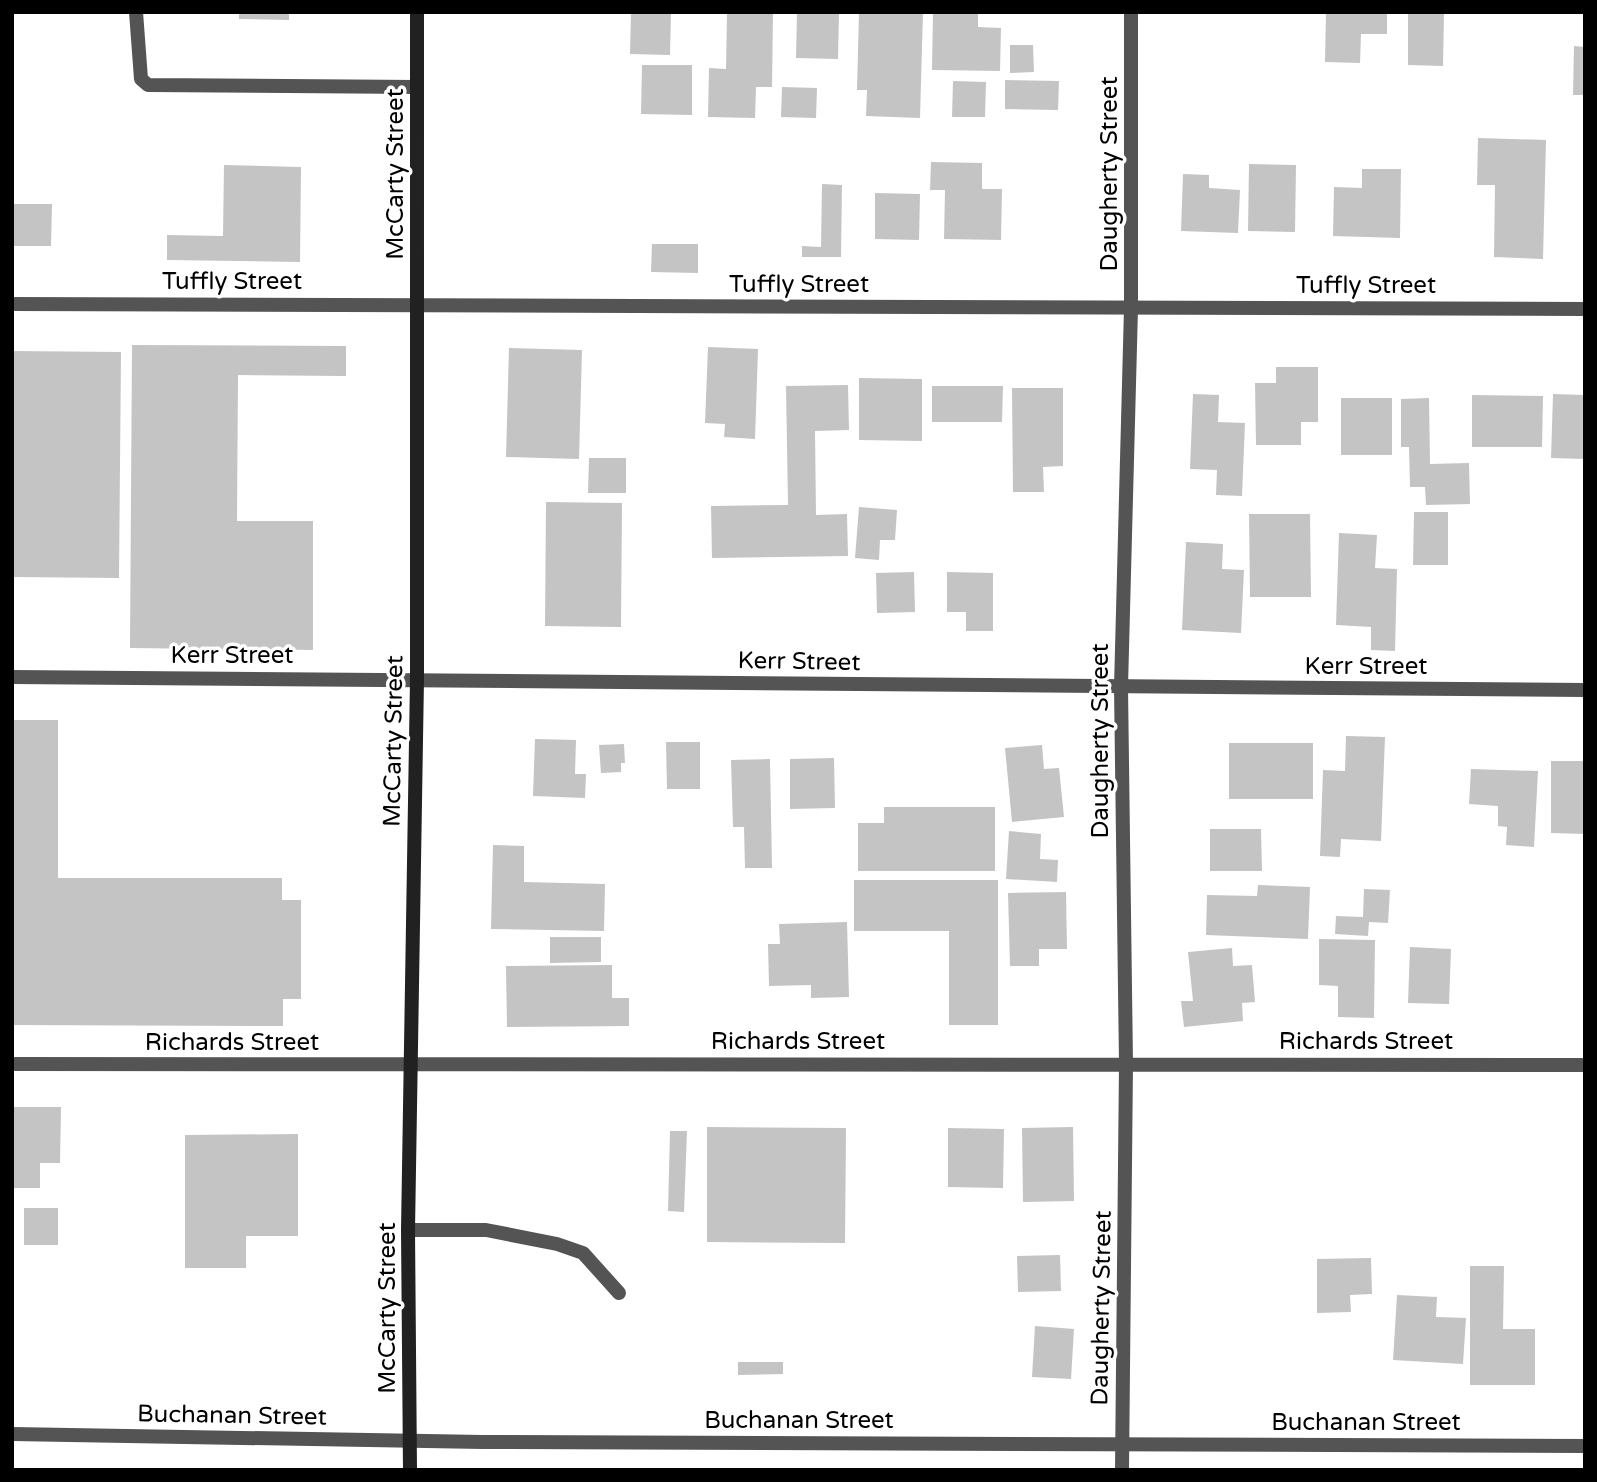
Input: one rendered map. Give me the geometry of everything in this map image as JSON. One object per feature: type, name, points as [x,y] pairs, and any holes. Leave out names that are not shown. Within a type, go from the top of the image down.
[{"type":"main road","name":"McCarty Street","points":[[410,1470],[408,1230],[417,679],[417,12]]},
{"type":"street","points":[[136,12],[141,79],[148,85],[417,87]]},
{"type":"street","name":"Daugherty Street","points":[[1122,1470],[1126,1063],[1121,687],[1132,308],[1131,12]]},
{"type":"street","name":"Tuffly Street","points":[[12,304],[1585,309]]},
{"type":"street","name":"Kerr Street","points":[[12,677],[1585,690]]},
{"type":"street","name":"Richards Street","points":[[12,1064],[1585,1065]]},
{"type":"street","points":[[408,1230],[486,1230],[557,1244],[583,1253],[619,1293]]},
{"type":"street","name":"Buchanan Street","points":[[12,1434],[410,1440],[1585,1446]]},
{"type":"building","points":[[239,12],[289,12],[289,20],[239,19]]},
{"type":"building","points":[[631,12],[671,12],[670,55],[630,54]]},
{"type":"building","points":[[727,12],[773,12],[772,87],[756,87],[755,118],[708,117],[709,68],[726,69]]},
{"type":"building","points":[[797,12],[839,12],[838,59],[796,58]]},
{"type":"building","points":[[859,12],[923,12],[920,118],[866,116],[867,90],[857,90]]},
{"type":"building","points":[[933,12],[978,12],[978,27],[1001,28],[1000,71],[932,70]]},
{"type":"building","points":[[1326,12],[1387,12],[1387,34],[1361,34],[1360,63],[1325,62]]},
{"type":"building","points":[[1408,12],[1444,12],[1443,66],[1408,65]]},
{"type":"building","points":[[1010,45],[1033,45],[1034,72],[1010,73]]},
{"type":"building","points":[[1574,46],[1585,47],[1585,95],[1573,95]]},
{"type":"building","points":[[642,65],[692,65],[692,115],[641,114]]},
{"type":"building","points":[[1005,80],[1059,81],[1058,110],[1005,109]]},
{"type":"building","points":[[953,81],[986,82],[985,117],[952,117]]},
{"type":"building","points":[[782,87],[817,88],[816,118],[781,117]]},
{"type":"building","points":[[1478,138],[1546,140],[1543,259],[1494,257],[1495,185],[1477,185]]},
{"type":"building","points":[[931,162],[982,163],[982,189],[1002,189],[1001,240],[944,239],[945,190],[930,190]]},
{"type":"building","points":[[1249,164],[1296,165],[1295,232],[1248,231]]},
{"type":"building","points":[[224,165],[301,167],[300,262],[167,260],[167,235],[223,236]]},
{"type":"building","points":[[1362,169],[1401,169],[1400,238],[1333,236],[1334,187],[1362,188]]},
{"type":"building","points":[[1183,174],[1209,175],[1209,188],[1240,190],[1238,233],[1181,231]]},
{"type":"building","points":[[822,184],[842,185],[841,257],[802,257],[802,246],[821,247]]},
{"type":"building","points":[[875,193],[920,194],[919,240],[875,239]]},
{"type":"building","points":[[12,204],[52,204],[51,246],[12,246]]},
{"type":"building","points":[[652,244],[698,244],[698,273],[651,272]]},
{"type":"building","points":[[132,345],[346,346],[346,376],[238,375],[237,521],[313,521],[313,650],[130,648]]},
{"type":"building","points":[[708,347],[758,349],[755,439],[724,437],[725,424],[705,423]]},
{"type":"building","points":[[509,348],[582,350],[579,459],[506,457]]},
{"type":"building","points":[[12,351],[121,352],[119,578],[12,577]]},
{"type":"building","points":[[1276,367],[1318,367],[1318,422],[1301,422],[1301,445],[1256,445],[1255,383],[1276,383]]},
{"type":"building","points":[[859,378],[922,379],[922,441],[859,440]]},
{"type":"building","points":[[848,385],[849,430],[815,431],[816,515],[847,514],[848,556],[712,558],[711,506],[788,505],[786,386]]},
{"type":"building","points":[[932,386],[1003,386],[1002,422],[932,422]]},
{"type":"building","points":[[1012,388],[1063,388],[1063,466],[1043,467],[1044,492],[1013,492]]},
{"type":"building","points":[[1193,394],[1219,395],[1218,422],[1245,423],[1242,496],[1216,495],[1217,470],[1190,469]]},
{"type":"building","points":[[1553,394],[1585,395],[1585,459],[1551,458]]},
{"type":"building","points":[[1472,395],[1543,396],[1542,447],[1472,447]]},
{"type":"building","points":[[1341,398],[1392,398],[1392,455],[1341,455]]},
{"type":"building","points":[[1429,398],[1430,464],[1469,463],[1470,504],[1426,505],[1425,487],[1410,487],[1409,447],[1401,447],[1401,399]]},
{"type":"building","points":[[589,458],[626,458],[626,493],[588,493]]},
{"type":"building","points":[[546,502],[622,503],[621,627],[545,626]]},
{"type":"building","points":[[859,507],[897,510],[895,540],[880,540],[879,560],[855,558]]},
{"type":"building","points":[[1414,512],[1448,512],[1448,565],[1413,565]]},
{"type":"building","points":[[1249,514],[1310,514],[1311,597],[1250,597]]},
{"type":"building","points":[[1339,533],[1377,535],[1375,568],[1397,569],[1395,651],[1371,650],[1371,627],[1336,625]]},
{"type":"building","points":[[1186,542],[1223,544],[1222,569],[1244,570],[1241,633],[1182,630]]},
{"type":"building","points":[[914,572],[915,612],[877,613],[876,573]]},
{"type":"building","points":[[947,572],[993,573],[993,631],[966,631],[966,612],[947,612]]},
{"type":"building","points":[[12,720],[58,720],[58,878],[282,878],[282,900],[301,900],[301,999],[283,999],[283,1026],[12,1025]]},
{"type":"building","points":[[1346,736],[1385,737],[1381,841],[1341,839],[1340,857],[1320,856],[1323,770],[1345,771]]},
{"type":"building","points":[[535,739],[576,740],[575,774],[586,774],[585,798],[533,796]]},
{"type":"building","points":[[666,742],[700,742],[700,789],[667,789]]},
{"type":"building","points":[[1229,743],[1313,743],[1313,799],[1229,799]]},
{"type":"building","points":[[624,744],[625,763],[621,763],[621,772],[601,773],[599,745]]},
{"type":"building","points":[[1042,745],[1044,769],[1059,768],[1064,817],[1012,822],[1005,748]]},
{"type":"building","points":[[834,758],[835,808],[790,809],[790,759]]},
{"type":"building","points":[[770,759],[772,868],[745,868],[744,827],[733,827],[731,760]]},
{"type":"building","points":[[1551,761],[1585,761],[1585,834],[1551,833]]},
{"type":"building","points":[[1471,769],[1538,771],[1534,847],[1506,845],[1507,827],[1498,826],[1498,806],[1469,804]]},
{"type":"building","points":[[884,807],[995,807],[995,871],[858,871],[858,823],[884,823]]},
{"type":"building","points":[[1210,829],[1261,829],[1262,871],[1210,871]]},
{"type":"building","points":[[1009,831],[1041,834],[1040,859],[1058,860],[1057,882],[1006,879]]},
{"type":"building","points":[[493,845],[524,846],[524,882],[605,884],[604,931],[491,929]]},
{"type":"building","points":[[854,880],[998,880],[998,1025],[949,1025],[949,931],[854,931]]},
{"type":"building","points":[[1258,885],[1310,887],[1308,939],[1206,935],[1207,895],[1257,896]]},
{"type":"building","points":[[1364,889],[1390,890],[1388,923],[1369,922],[1368,936],[1335,934],[1336,916],[1363,917]]},
{"type":"building","points":[[1066,892],[1067,949],[1039,949],[1039,966],[1010,966],[1008,893]]},
{"type":"building","points":[[847,922],[849,997],[811,998],[811,985],[769,986],[768,944],[780,944],[779,924]]},
{"type":"building","points":[[550,937],[601,937],[601,962],[550,963]]},
{"type":"building","points":[[1319,939],[1375,940],[1374,1018],[1338,1017],[1338,986],[1319,985]]},
{"type":"building","points":[[1410,947],[1451,949],[1449,1004],[1408,1003]]},
{"type":"building","points":[[1232,948],[1233,966],[1252,965],[1255,1002],[1242,1003],[1243,1021],[1184,1027],[1181,1001],[1193,1001],[1188,952]]},
{"type":"building","points":[[612,965],[612,998],[629,998],[629,1026],[507,1027],[506,966]]},
{"type":"building","points":[[12,1107],[61,1107],[60,1163],[40,1163],[40,1188],[12,1188]]},
{"type":"building","points":[[707,1127],[846,1128],[845,1243],[707,1242]]},
{"type":"building","points":[[1073,1127],[1074,1201],[1023,1202],[1022,1128]]},
{"type":"building","points":[[948,1128],[1004,1129],[1003,1188],[948,1187]]},
{"type":"building","points":[[670,1131],[687,1131],[684,1212],[668,1211]]},
{"type":"building","points":[[298,1134],[298,1236],[246,1236],[246,1268],[185,1268],[185,1135]]},
{"type":"building","points":[[24,1208],[58,1208],[58,1245],[24,1245]]},
{"type":"building","points":[[1060,1255],[1061,1291],[1018,1292],[1017,1256]]},
{"type":"building","points":[[1371,1258],[1372,1294],[1350,1295],[1351,1312],[1317,1313],[1317,1259]]},
{"type":"building","points":[[1470,1266],[1504,1266],[1503,1329],[1535,1329],[1535,1385],[1470,1385]]},
{"type":"building","points":[[1397,1295],[1437,1297],[1436,1317],[1466,1318],[1463,1364],[1393,1360]]},
{"type":"building","points":[[1035,1326],[1074,1329],[1071,1379],[1032,1377]]},
{"type":"building","points":[[738,1362],[783,1362],[783,1374],[738,1375]]}]
